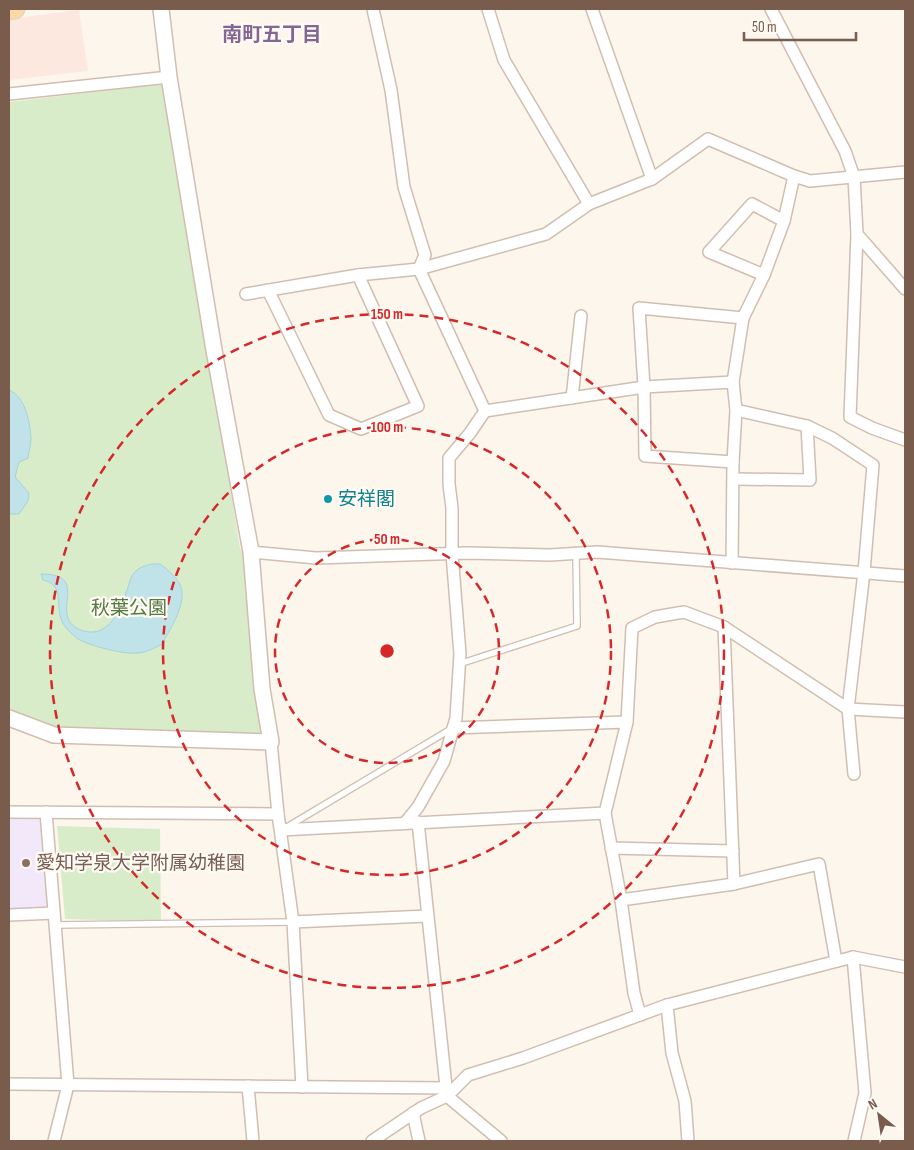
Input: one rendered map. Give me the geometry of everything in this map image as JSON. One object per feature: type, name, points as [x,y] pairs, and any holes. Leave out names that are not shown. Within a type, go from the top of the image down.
[{"type":"main road","points":[[9,10],[15,9]]},
{"type":"street","points":[[161,9],[169,77],[215,356],[251,552],[262,689],[271,742],[278,814],[293,922],[302,1087]]},
{"type":"street","points":[[373,9],[391,90],[404,188],[425,255],[419,269],[485,411]]},
{"type":"street","points":[[488,9],[504,60],[589,204]]},
{"type":"street","points":[[592,9],[652,179]]},
{"type":"street","points":[[771,9],[845,151],[854,177],[857,234],[850,416],[872,428],[905,440]]},
{"type":"street","points":[[9,94],[169,77]]},
{"type":"street","points":[[246,294],[358,275],[419,269],[546,234],[589,204],[652,179],[708,139],[810,181],[905,172]]},
{"type":"street","points":[[732,563],[733,462],[736,410],[733,382],[743,318],[764,275],[784,221],[794,176]]},
{"type":"street","points":[[764,275],[709,252],[752,204],[784,221]]},
{"type":"street","points":[[857,234],[905,289]]},
{"type":"street","points":[[268,290],[329,416],[361,429],[418,406],[358,275]]},
{"type":"street","points":[[733,462],[645,456],[644,387],[639,308],[743,318]]},
{"type":"street","points":[[572,398],[581,316]]},
{"type":"street","points":[[404,823],[418,807],[444,761],[456,718],[460,654],[452,554],[449,458],[470,434],[485,411],[644,387],[733,382]]},
{"type":"street","points":[[736,410],[807,426],[832,438],[873,465],[864,572],[848,709],[854,774]]},
{"type":"street","points":[[734,479],[810,480],[807,426]]},
{"type":"street","points":[[251,552],[316,558],[452,554],[576,554],[597,552],[905,576]]},
{"type":"street","points":[[640,1015],[634,993],[621,900],[605,813],[627,722],[632,628],[656,617],[684,612],[724,626],[848,709],[905,712]]},
{"type":"street","points":[[724,626],[734,884]]},
{"type":"street","points":[[9,718],[54,735],[271,742]]},
{"type":"street","points":[[453,728],[627,722]]},
{"type":"street","points":[[9,812],[278,814]]},
{"type":"street","points":[[46,812],[68,1085],[54,1141]]},
{"type":"street","points":[[281,830],[605,813]]},
{"type":"street","points":[[418,822],[447,1092]]},
{"type":"street","points":[[611,848],[733,850]]},
{"type":"street","points":[[621,900],[734,884],[819,864],[836,961]]},
{"type":"street","points":[[9,915],[54,913]]},
{"type":"street","points":[[293,922],[427,916]]},
{"type":"street","points":[[853,957],[865,1093],[854,1141]]},
{"type":"street","points":[[372,1141],[468,1076],[523,1058],[667,1005],[853,957],[905,967]]},
{"type":"street","points":[[667,1005],[672,1053],[685,1101],[688,1141]]},
{"type":"street","points":[[9,1084],[248,1086],[447,1092],[501,1141]]},
{"type":"street","points":[[248,1086],[253,1141]]},
{"type":"street","points":[[413,1113],[419,1141]]},
{"type":"lane","points":[[459,664],[576,626],[576,554]]},
{"type":"lane","points":[[281,830],[453,728]]},
{"type":"lane","points":[[56,925],[293,922]]},
{"type":"shaded area","points":[[79,10],[88,71],[9,80],[9,19]]},
{"type":"shaded area","name":"愛知学泉大学附属幼稚園","points":[[36,816],[40,821],[48,905],[42,909],[9,910],[9,818]]},
{"type":"green space","name":"秋葉公園","points":[[162,84],[166,88],[240,548],[246,557],[261,730],[258,735],[55,728],[9,710],[9,102]]},
{"type":"green space","points":[[57,826],[160,829],[161,922],[65,919]]},
{"type":"water","points":[[9,390],[19,398],[26,410],[31,438],[28,458],[19,462],[15,477],[29,493],[28,501],[19,514],[9,514]]},
{"type":"water","points":[[151,564],[160,564],[175,577],[181,587],[182,601],[161,645],[139,653],[125,653],[78,639],[61,619],[55,587],[43,580],[41,574],[57,576],[65,581],[68,589],[68,617],[73,625],[84,631],[93,632],[107,626],[113,620],[133,575],[140,568]]},
{"type":"place","name":"安祥閣","points":[[328,499]]},
{"type":"place","name":"愛知学泉大学附属幼稚園","points":[[26,863]]},
{"type":"district","name":"南町五丁目","points":[[272,35]]}]
